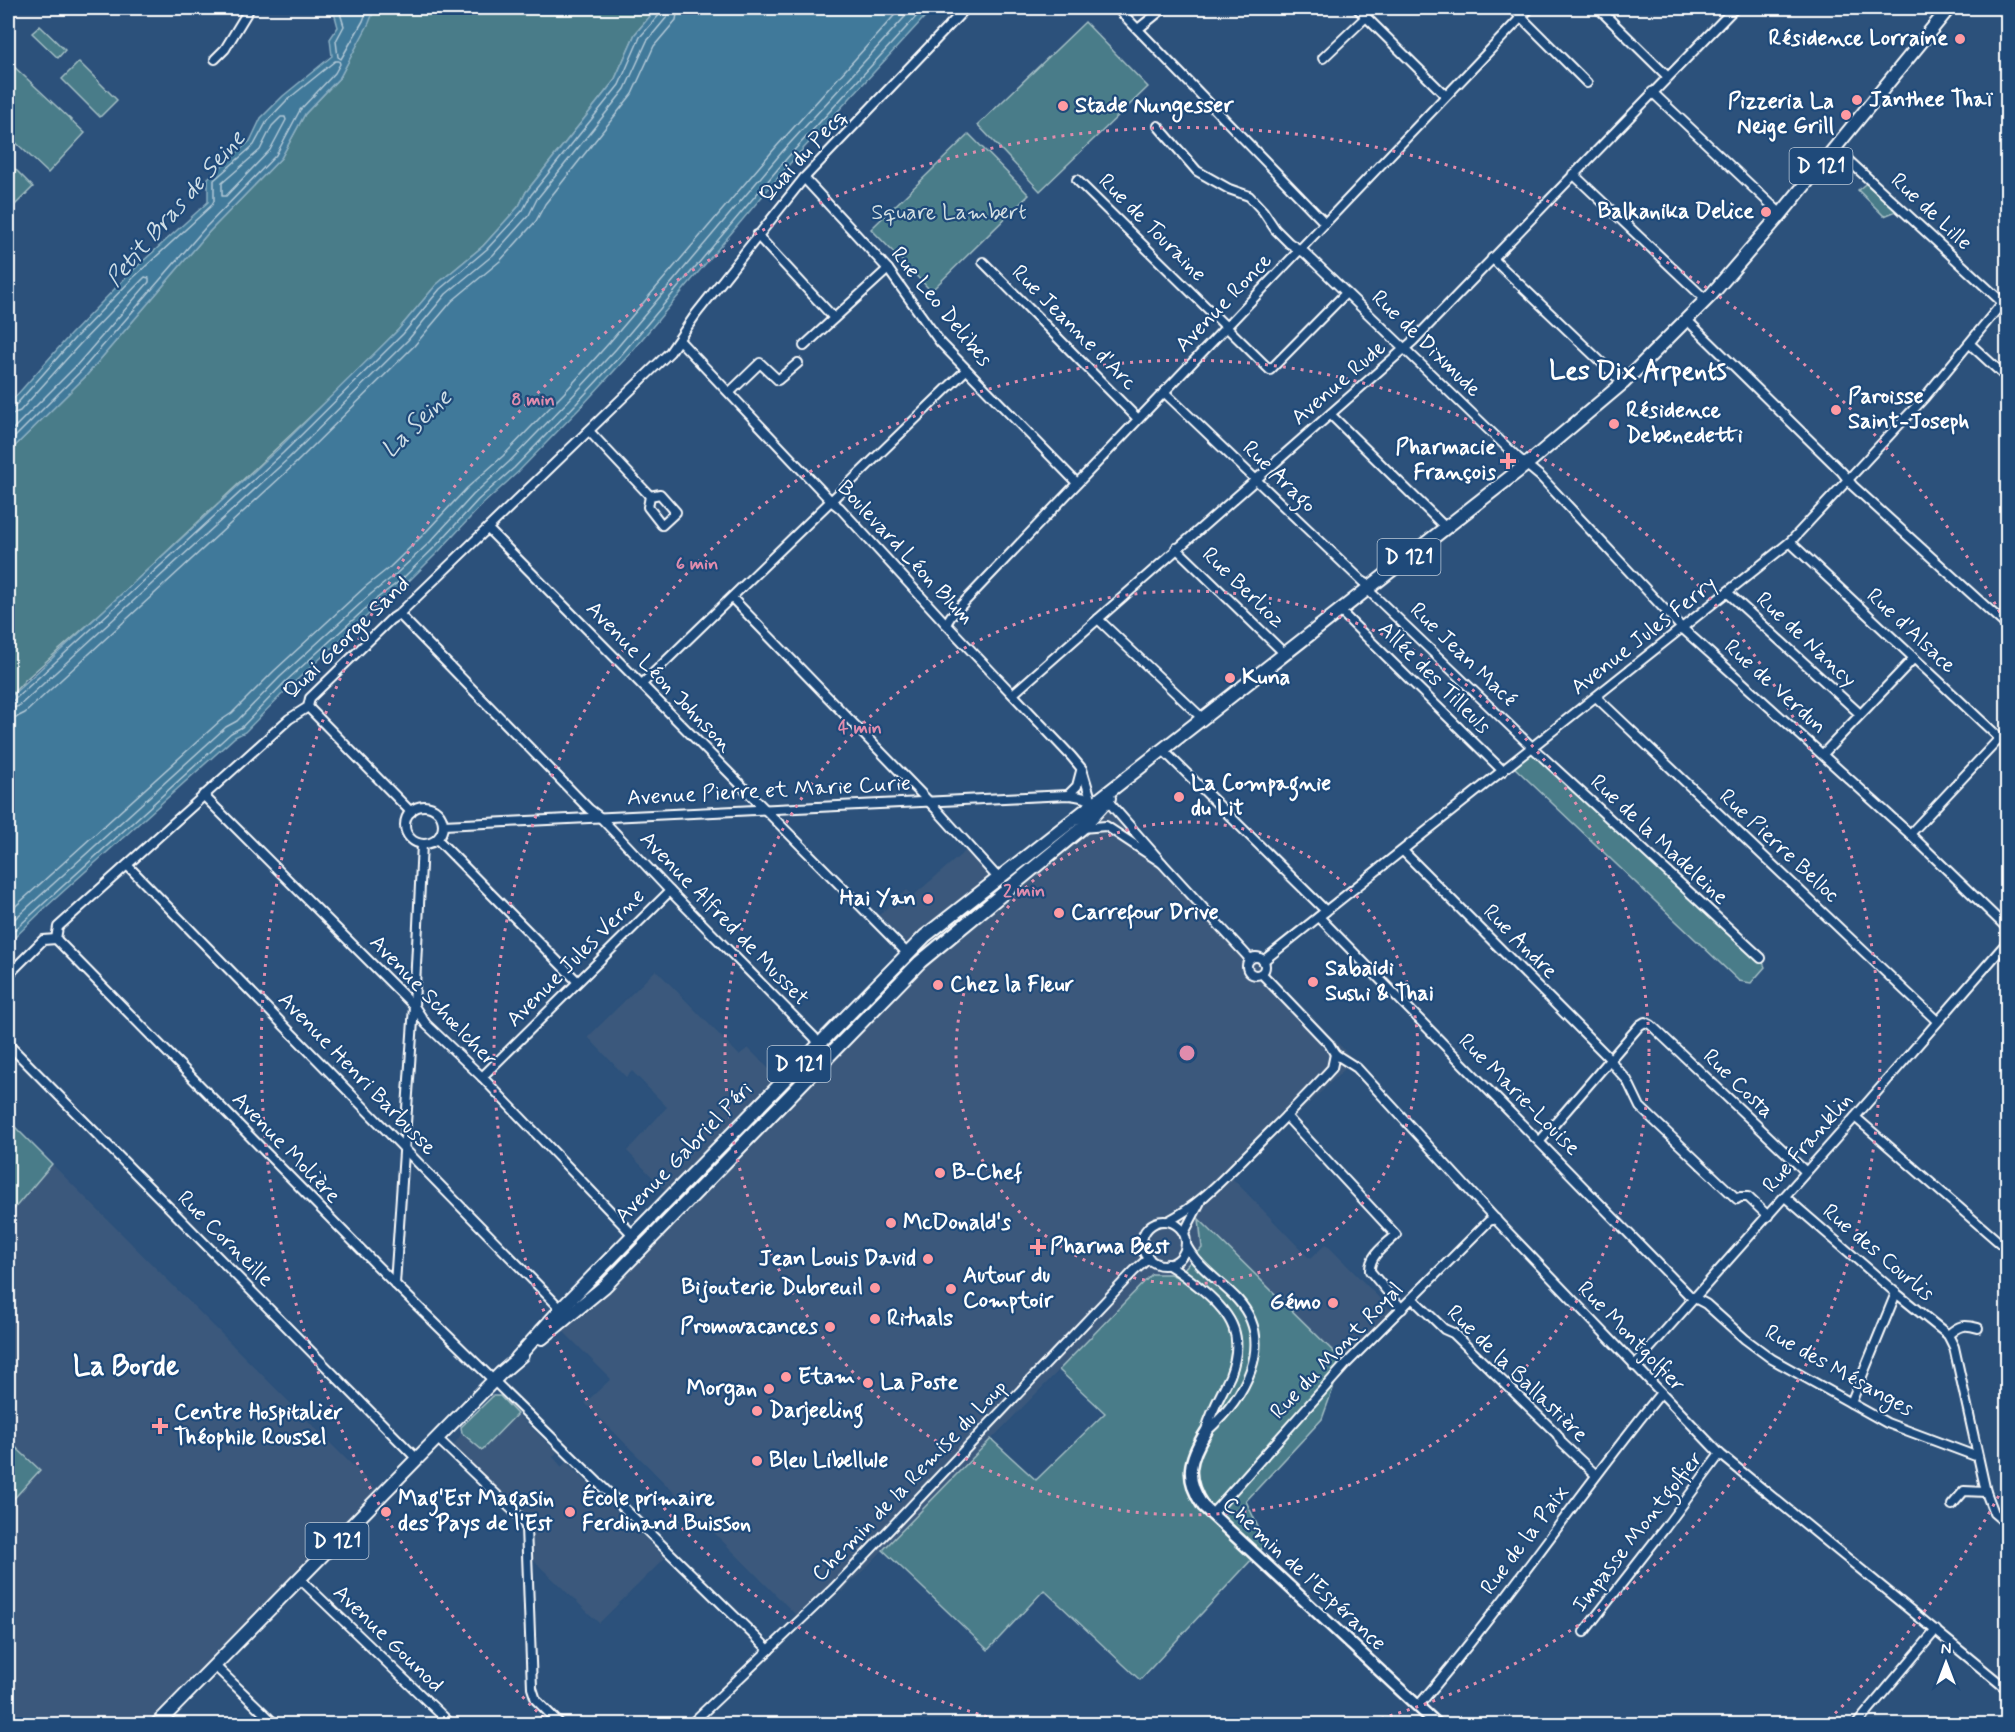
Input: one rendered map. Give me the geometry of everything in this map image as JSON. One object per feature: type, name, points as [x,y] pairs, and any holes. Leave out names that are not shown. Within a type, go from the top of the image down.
[{"type":"main road","name":"D 121","points":[[1099,799],[1527,464],[1623,383],[1706,300],[1781,214],[1949,8]]},
{"type":"main road","name":"Avenue Gabriel Péri","points":[[517,1358],[605,1286],[920,962],[1082,828],[1099,799]]},
{"type":"main road","name":"Avenue Gabriel Péri","points":[[157,1725],[517,1358],[561,1309],[907,953],[929,933],[1099,799]]},
{"type":"street","points":[[215,59],[225,49],[250,8]]},
{"type":"street","name":"Quai du Pecq","points":[[680,340],[696,314],[804,178],[966,8]]},
{"type":"street","points":[[1117,8],[1325,223]]},
{"type":"street","points":[[1138,29],[1164,8]]},
{"type":"street","points":[[1357,8],[1444,95]]},
{"type":"street","points":[[1512,8],[1587,83]]},
{"type":"street","name":"Avenue Ronce","points":[[946,624],[951,616],[1444,95],[1530,8]]},
{"type":"street","points":[[1598,8],[1667,76]]},
{"type":"street","name":"Avenue Rude","points":[[1013,694],[1176,548],[1405,349],[1735,8]]},
{"type":"street","points":[[1323,58],[1366,17]]},
{"type":"street","points":[[1652,92],[1781,214]]},
{"type":"street","name":"Rue de Dixmude","points":[[1158,126],[1197,171],[1229,189],[1249,196],[1289,243],[1300,249],[1516,457],[1527,464]]},
{"type":"street","name":"Rue de Lille","points":[[1836,148],[2005,299]]},
{"type":"street","points":[[1573,174],[1706,300]]},
{"type":"street","name":"Rue Leo Delibes","points":[[804,178],[888,269],[940,342],[1077,483]]},
{"type":"street","name":"Rue de Touraine","points":[[1077,180],[1270,370],[1346,293]]},
{"type":"street","points":[[758,235],[834,318]]},
{"type":"street","points":[[1492,258],[1623,383]]},
{"type":"street","name":"Rue Jeanne d'Arc","points":[[983,262],[1138,419]]},
{"type":"street","points":[[804,346],[888,269]]},
{"type":"street","name":"Avenue Jules Ferry","points":[[1263,961],[1790,542],[1924,398],[2005,299]]},
{"type":"street","points":[[1687,320],[1847,479],[2007,627]]},
{"type":"street","name":"Boulevard Léon Blum","points":[[680,340],[1013,694],[1082,770],[1099,799]]},
{"type":"street","name":"Quai George Sand","points":[[8,975],[43,940],[56,939],[58,927],[289,718],[308,707],[310,698],[488,529],[680,340]]},
{"type":"street","points":[[1970,344],[2007,379]]},
{"type":"street","points":[[730,392],[760,363],[778,380],[798,363]]},
{"type":"street","points":[[642,684],[966,370]]},
{"type":"street","name":"Rue Arago","points":[[1164,392],[1369,588]]},
{"type":"street","points":[[1331,415],[1446,528]]},
{"type":"street","points":[[589,431],[650,496]]},
{"type":"street","name":"Rue de Verdun","points":[[1527,464],[1681,627],[1910,834],[2007,929]]},
{"type":"street","name":"Avenue Léon Johnson","points":[[488,529],[907,953]]},
{"type":"street","name":"Rue d'Alsace","points":[[1790,542],[2007,746]]},
{"type":"street","name":"Rue Berlioz","points":[[1176,548],[1285,654]]},
{"type":"street","name":"Rue Jean Macé","points":[[1369,588],[1533,748]]},
{"type":"street","name":"Rue de Nancy","points":[[1728,593],[1860,714]]},
{"type":"street","points":[[732,598],[928,801],[999,879]]},
{"type":"street","name":"Allée des Tilleuls","points":[[1340,611],[1503,771]]},
{"type":"street","name":"Avenue Alfred de Musset","points":[[399,614],[589,809],[601,818],[819,1044]]},
{"type":"street","points":[[1098,619],[1203,718]]},
{"type":"street","points":[[1823,754],[1914,658]]},
{"type":"street","name":"Rue Pierre Belloc","points":[[1596,697],[1937,1021]]},
{"type":"street","points":[[308,707],[411,812]]},
{"type":"street","points":[[1910,834],[1999,739]]},
{"type":"street","name":"Rue de la Madeleine","points":[[1533,748],[1761,958]]},
{"type":"street","points":[[1163,750],[1326,910]]},
{"type":"street","points":[[1068,795],[1080,780],[1082,770]]},
{"type":"street","name":"Avenue Schœlcher","points":[[203,795],[414,1006],[426,1024],[482,1077],[634,1236]]},
{"type":"street","name":"Avenue Pierre et Marie Curie","points":[[443,825],[1068,795],[1099,799]]},
{"type":"street","name":"Rue Montgolfier","points":[[1099,799],[1162,863],[1250,959],[1246,964],[1248,973],[1253,976],[1262,974],[1329,1044],[1335,1054],[1357,1068],[1660,1394],[1720,1454],[2007,1690]]},
{"type":"street","points":[[423,806],[439,813],[443,825],[441,834],[428,844],[422,844],[410,838],[406,830],[407,817],[411,812],[423,806]]},
{"type":"street","name":"Rue Montgolfier","points":[[1082,828],[1106,826],[1162,863]]},
{"type":"street","points":[[437,839],[577,981]]},
{"type":"street","points":[[395,1284],[414,1006],[422,844]]},
{"type":"street","name":"Rue Andre","points":[[1403,851],[1611,1059],[1627,1080],[1640,1107],[1737,1199],[1748,1197],[1768,1215]]},
{"type":"street","name":"Avenue Henri Barbusse","points":[[127,865],[561,1309]]},
{"type":"street","name":"Avenue Jules Verne","points":[[482,1077],[669,891]]},
{"type":"street","name":"Rue Marie-Louise","points":[[1319,916],[1695,1299]]},
{"type":"street","name":"Avenue Molière","points":[[56,939],[395,1284],[769,1650]]},
{"type":"street","name":"Rue Franklin","points":[[1634,1366],[1785,1197],[2007,941]]},
{"type":"street","points":[[1250,959],[1258,957],[1263,961],[1265,969],[1262,974]]},
{"type":"street","name":"Rue Costa","points":[[1611,1059],[1640,1025],[1645,1022],[1651,1025],[1806,1172]]},
{"type":"street","name":"Rue Corneille","points":[[8,1044],[417,1459]]},
{"type":"street","points":[[1168,1221],[1184,1233],[1186,1245],[1180,1258],[1167,1264],[1161,1264],[1146,1254],[1142,1243],[1145,1232],[1153,1224],[1168,1221],[1183,1214],[1200,1201],[1332,1068],[1335,1054]]},
{"type":"street","points":[[1540,1142],[1611,1059]]},
{"type":"street","points":[[1286,1116],[1396,1235],[1374,1256],[1369,1265],[1370,1271],[1402,1309]]},
{"type":"street","points":[[1855,1117],[2007,1250]]},
{"type":"street","name":"Rue des Courlis","points":[[1785,1197],[1948,1335]]},
{"type":"street","points":[[1184,1233],[1200,1201]]},
{"type":"street","name":"Rue du Mont Royal","points":[[1211,1515],[1345,1365],[1489,1221],[1496,1219]]},
{"type":"street","name":"Chemin de l'Espérance","points":[[1186,1245],[1194,1260],[1242,1306],[1252,1325],[1255,1341],[1254,1363],[1243,1388],[1222,1418],[1206,1432]]},
{"type":"street","name":"Chemin de la Remise du Loup","points":[[691,1725],[834,1588],[1134,1271],[1149,1258]]},
{"type":"street","name":"Chemin de l'Espérance","points":[[1167,1264],[1181,1272],[1222,1306],[1230,1319],[1236,1342],[1230,1375],[1212,1409],[1206,1432],[1192,1459],[1191,1480],[1198,1498],[1211,1515],[1437,1725]]},
{"type":"street","points":[[1851,1403],[1896,1293]]},
{"type":"street","name":"Rue de la Ballastière","points":[[1413,1299],[1444,1329],[1453,1333],[1596,1475]]},
{"type":"street","name":"Rue des Mésanges","points":[[1695,1299],[1706,1304],[1745,1339],[1772,1359],[1887,1423],[1978,1456]]},
{"type":"street","points":[[1978,1328],[1966,1324],[1948,1335],[1954,1347],[1986,1492],[1994,1513],[2007,1525]]},
{"type":"street","name":"Rue de la Paix","points":[[1418,1706],[1487,1621],[1596,1475],[1660,1394]]},
{"type":"street","points":[[438,1439],[522,1519],[526,1527],[532,1688],[536,1700],[560,1725]]},
{"type":"street","name":"Impasse Montgolfier","points":[[1584,1632],[1720,1454]]},
{"type":"street","points":[[1952,1505],[1964,1491],[1986,1492]]},
{"type":"street","name":"Avenue Gounod","points":[[300,1579],[451,1725]]},
{"type":"street","points":[[1857,1725],[1935,1630]]},
{"type":"street","points":[[215,1666],[275,1725]]},
{"type":"shaded area","points":[[1097,795],[1354,1060],[1232,1178],[1310,1259],[1326,1244],[1391,1310],[1343,1361],[1199,1220],[1203,1248],[1176,1278],[1152,1275],[842,1592],[834,1588],[804,1623],[585,1403],[611,1379],[563,1331],[675,1200],[627,1151],[667,1107],[632,1071],[626,1077],[588,1037],[656,970],[739,1055],[748,1048],[780,1080],[907,943],[879,915],[907,890],[913,896],[970,847],[998,873]]},
{"type":"shaded area","name":"Centre Hospitalier Théophile Roussel","points":[[8,1120],[382,1495],[156,1724],[8,1724]]},
{"type":"shaded area","name":"École primaire Ferdinand Buisson","points":[[517,1414],[557,1452],[553,1457],[562,1467],[566,1462],[665,1558],[599,1623],[532,1559],[532,1520],[453,1446],[462,1433],[482,1450]]},
{"type":"green space","points":[[374,8],[657,8],[635,34],[614,81],[526,192],[519,206],[483,246],[436,285],[398,330],[350,379],[111,604],[25,680],[8,699],[8,453],[86,376],[209,232],[281,158],[305,114],[340,77]]},
{"type":"green space","name":"Stade Nungesser","points":[[1085,22],[1148,87],[1040,191],[978,125]]},
{"type":"green space","points":[[40,26],[65,50],[58,58],[32,33]]},
{"type":"green space","points":[[8,61],[85,133],[48,173],[8,135]]},
{"type":"green space","points":[[79,62],[117,100],[100,117],[62,79]]},
{"type":"green space","name":"Square Lambert","points":[[969,134],[1029,195],[931,291],[871,229]]},
{"type":"green space","points":[[8,162],[33,187],[14,206],[8,199]]},
{"type":"green space","points":[[1869,181],[1899,210],[1884,216],[1858,190]]},
{"type":"green space","points":[[1533,748],[1761,958],[1765,967],[1751,983],[1739,981],[1512,765]]},
{"type":"green space","points":[[8,1120],[52,1164],[8,1216]]},
{"type":"green space","points":[[1199,1219],[1343,1361],[1322,1419],[1246,1501],[1266,1544],[1140,1680],[1044,1590],[988,1650],[883,1550],[991,1439],[1036,1480],[1105,1413],[1059,1370],[1152,1274],[1170,1274],[1177,1277],[1202,1248]]},
{"type":"green space","points":[[493,1396],[500,1396],[517,1414],[482,1450],[462,1433],[461,1427]]},
{"type":"green space","points":[[8,1440],[40,1470],[8,1505]]},
{"type":"water","points":[[375,8],[340,77],[305,114],[281,158],[209,232],[86,376],[8,453],[8,405],[70,335],[130,273],[208,202],[208,178],[250,141],[261,118],[283,96],[332,56],[330,39],[338,27],[335,16],[327,9]]},
{"type":"water","name":"La Seine","points":[[657,8],[933,8],[792,161],[626,358],[518,472],[483,504],[405,585],[380,604],[289,687],[245,732],[235,737],[8,944],[8,699],[279,448],[398,330],[436,285],[483,246],[519,206],[526,192],[614,81],[635,34]]},
{"type":"place","name":"Résidence Lorraine","points":[[1960,39]]},
{"type":"place","name":"Janthee Thaï","points":[[1857,100]]},
{"type":"place","name":"Stade Nungesser","points":[[1063,106]]},
{"type":"place","name":"Pizzeria La Neige Grill","points":[[1846,115]]},
{"type":"place","name":"Balkanika Delice","points":[[1766,212]]},
{"type":"place","name":"Paroisse Saint-Joseph","points":[[1836,410]]},
{"type":"place","name":"Résidence Debenedetti","points":[[1614,424]]},
{"type":"place","name":"Pharmacie François","points":[[1508,461]]},
{"type":"place","name":"Kuna","points":[[1230,678]]},
{"type":"place","name":"La Compagnie du Lit","points":[[1179,797]]},
{"type":"place","name":"Hai Yan","points":[[928,899]]},
{"type":"place","name":"Carrefour Drive","points":[[1059,913]]},
{"type":"place","name":"Sabaidi Sushi & Thai","points":[[1313,982]]},
{"type":"place","name":"Chez la Fleur","points":[[938,985]]},
{"type":"place","name":"B-Chef","points":[[940,1173]]},
{"type":"place","name":"McDonald's","points":[[891,1223]]},
{"type":"place","name":"Pharma Best","points":[[1038,1247]]},
{"type":"place","name":"Jean Louis David","points":[[928,1259]]},
{"type":"place","name":"Bijouterie Dubreuil","points":[[875,1288]]},
{"type":"place","name":"Autour du Comptoir","points":[[951,1289]]},
{"type":"place","name":"Gémo","points":[[1333,1303]]},
{"type":"place","name":"Rituals","points":[[875,1319]]},
{"type":"place","name":"Promovacances","points":[[830,1327]]},
{"type":"place","name":"Etam","points":[[786,1377]]},
{"type":"place","name":"La Poste","points":[[868,1383]]},
{"type":"place","name":"Morgan","points":[[769,1389]]},
{"type":"place","name":"Darjeeling","points":[[757,1411]]},
{"type":"place","name":"Centre Hospitalier Théophile Roussel","points":[[160,1426]]},
{"type":"place","name":"Bleu Libellule","points":[[757,1461]]},
{"type":"place","name":"Mag'Est Magasin des Pays de l'Est","points":[[386,1512]]},
{"type":"place","name":"École primaire Ferdinand Buisson","points":[[570,1512]]},
{"type":"district","name":"Les Dix Arpents","points":[[1638,372]]},
{"type":"district","name":"La Borde","points":[[126,1367]]},
{"type":"water label","name":"Petit Bras de Seine","points":[[176,209]]}]
